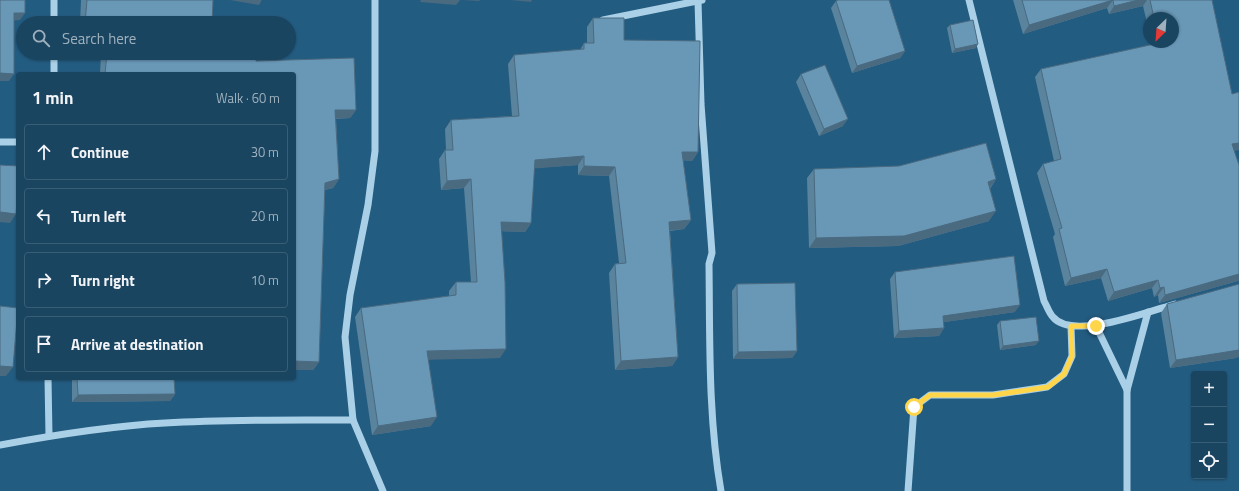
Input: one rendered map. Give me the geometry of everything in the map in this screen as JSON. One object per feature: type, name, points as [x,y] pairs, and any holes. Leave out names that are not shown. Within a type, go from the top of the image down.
[{"type":"street","points":[[54,0],[54,16]]},
{"type":"street","points":[[375,0],[375,151],[368,205],[350,295],[345,337],[353,420],[383,491]]},
{"type":"street","points":[[969,0],[1044,300],[1054,318],[1071,326],[1096,326],[1186,301]]},
{"type":"street","points":[[602,20],[700,1],[701,104],[712,253],[709,264],[710,366],[716,462],[721,491]]},
{"type":"street","points":[[54,60],[54,72]]},
{"type":"street","points":[[0,142],[16,142]]},
{"type":"street","points":[[1127,491],[1127,390],[1148,312]]},
{"type":"street","points":[[908,491],[914,407],[930,395],[993,395],[1048,387],[1064,374],[1072,356],[1071,326]]},
{"type":"street","points":[[1096,326],[1127,390]]},
{"type":"street","points":[[48,380],[49,436]]},
{"type":"street","points":[[0,445],[49,436],[163,423],[224,420],[353,420]]},
{"type":"building","points":[[0,0],[25,0],[25,13],[14,13],[14,74],[0,73]]},
{"type":"building","points":[[87,0],[213,0],[212,16],[86,16]]},
{"type":"building","points":[[889,0],[905,51],[857,66],[836,1]]},
{"type":"building","points":[[1022,0],[1113,0],[1029,25]]},
{"type":"building","points":[[1113,0],[1138,0],[1114,6]]},
{"type":"building","points":[[1150,0],[1212,0],[1232,94],[1239,92],[1239,143],[1232,144],[1239,165],[1239,274],[1165,295],[1164,287],[1160,288],[1158,280],[1114,292],[1107,269],[1071,278],[1059,229],[1062,228],[1043,164],[1061,159],[1041,69],[1143,47],[1143,48],[1179,48],[1179,12],[1153,12]]},
{"type":"building","points":[[593,18],[624,18],[624,40],[700,41],[698,152],[682,152],[691,220],[669,222],[678,357],[621,361],[615,264],[626,263],[615,167],[584,166],[584,156],[535,160],[531,223],[501,222],[505,282],[506,349],[427,351],[437,417],[378,426],[361,308],[456,295],[456,282],[477,282],[471,179],[447,181],[445,150],[453,150],[451,120],[519,116],[514,55],[584,49],[584,43],[594,43]]},
{"type":"building","points":[[973,20],[978,44],[955,49],[950,25]]},
{"type":"building","points":[[354,58],[356,110],[335,110],[339,179],[325,183],[319,362],[296,361],[296,72],[105,72],[106,60],[256,61]]},
{"type":"building","points":[[825,65],[848,119],[824,129],[801,74]]},
{"type":"building","points":[[986,143],[996,179],[988,182],[996,211],[904,236],[816,238],[814,169],[899,166]]},
{"type":"building","points":[[0,165],[16,166],[16,214],[0,212]]},
{"type":"building","points":[[1014,256],[1020,305],[943,316],[944,328],[899,331],[895,272]]},
{"type":"building","points":[[795,283],[797,351],[738,352],[737,284]]},
{"type":"building","points":[[1239,284],[1239,350],[1176,360],[1167,304]]},
{"type":"building","points":[[0,306],[16,308],[16,332],[13,367],[0,366]]},
{"type":"building","points":[[1036,317],[1039,341],[1003,346],[1000,321]]},
{"type":"building","points":[[77,380],[174,380],[175,394],[78,395]]},
{"type":"route","points":[[914,407],[930,395],[993,395],[1048,387],[1064,374],[1072,356],[1071,326],[1096,326]]}]
